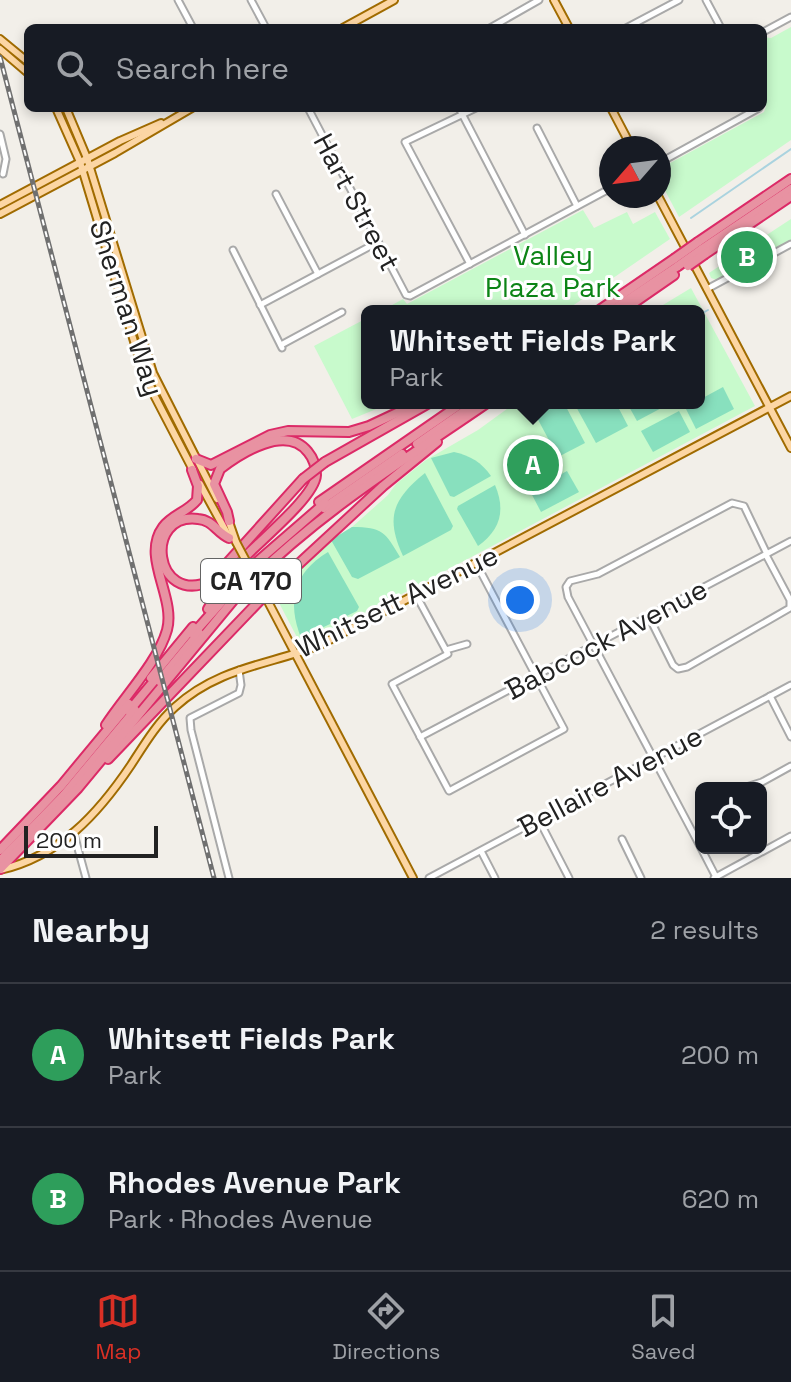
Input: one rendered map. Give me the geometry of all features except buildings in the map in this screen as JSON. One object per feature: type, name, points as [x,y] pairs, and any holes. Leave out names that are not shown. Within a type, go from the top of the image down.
[{"type":"highway","points":[[617,305],[791,184]]},
{"type":"highway","points":[[701,248],[791,196]]},
{"type":"highway","points":[[608,305],[677,264]]},
{"type":"highway","points":[[629,305],[677,264]]},
{"type":"highway","points":[[196,459],[211,465],[260,439],[281,432],[339,433],[359,430],[405,409]]},
{"type":"highway","points":[[232,540],[207,521],[196,518],[183,520],[170,528],[163,540],[161,555],[164,567],[175,579],[186,584],[200,585],[211,581],[303,479],[325,462],[418,409]]},
{"type":"highway","name":"CA 170","points":[[0,850],[85,758],[208,609],[261,552],[304,514],[453,409]]},
{"type":"highway","points":[[0,859],[79,777],[262,561],[324,508],[464,409]]},
{"type":"highway","name":"CA 170","points":[[0,870],[78,788],[263,568],[329,511],[478,409]]},
{"type":"highway","points":[[78,788],[263,594],[383,486],[465,418]]},
{"type":"highway","points":[[208,609],[233,569],[312,488],[315,466],[308,452],[295,442],[277,439],[220,469],[214,484],[229,521]]},
{"type":"highway","points":[[85,758],[164,638],[169,616],[156,559],[156,542],[165,524],[197,500],[198,486],[192,470]]},
{"type":"main road","points":[[350,24],[394,0]]},
{"type":"main road","points":[[554,0],[567,24]]},
{"type":"main road","points":[[0,39],[24,59]]},
{"type":"main road","points":[[0,49],[24,70]]},
{"type":"main road","name":"Sherman Way","points":[[58,112],[80,162],[143,358],[192,470],[295,653],[413,878]]},
{"type":"main road","name":"Sherman Way","points":[[68,112],[90,166],[113,259]]},
{"type":"main road","points":[[0,205],[148,127],[184,112]]},
{"type":"main road","points":[[615,112],[626,136]]},
{"type":"main road","points":[[0,214],[153,132],[169,120]]},
{"type":"main road","points":[[664,208],[791,448]]},
{"type":"main road","name":"Whitsett Avenue","points":[[0,870],[36,858],[74,834],[101,806],[148,738],[174,708],[212,681],[239,669],[320,645],[791,396]]},
{"type":"main road","name":"Sherman Way","points":[[160,400],[229,521],[232,540]]},
{"type":"street","points":[[178,0],[191,24]]},
{"type":"street","points":[[251,0],[264,24]]},
{"type":"street","points":[[497,24],[539,0]]},
{"type":"street","points":[[634,24],[679,0]]},
{"type":"street","points":[[706,0],[719,24]]},
{"type":"street","points":[[767,30],[791,17]]},
{"type":"street","name":"Hart Street","points":[[310,112],[406,295],[410,296],[470,264]]},
{"type":"street","points":[[461,112],[525,235]]},
{"type":"street","points":[[468,112],[405,142],[470,264],[599,194]]},
{"type":"street","points":[[671,156],[752,112]]},
{"type":"street","points":[[537,128],[577,206]]},
{"type":"street","points":[[0,134],[6,159],[3,174]]},
{"type":"street","points":[[276,194],[318,274]]},
{"type":"street","points":[[260,305],[378,242]]},
{"type":"street","points":[[707,289],[791,244]]},
{"type":"street","points":[[233,250],[282,346],[342,312]]},
{"type":"street","points":[[649,617],[673,665],[678,669],[687,667],[787,611],[791,606],[790,600],[744,506],[739,503],[725,506],[598,574],[574,579],[566,587],[568,597],[695,837]]},
{"type":"street","name":"Babcock Avenue","points":[[420,737],[791,541]]},
{"type":"street","points":[[467,644],[392,684],[449,791],[564,729],[476,563]]},
{"type":"street","points":[[416,595],[447,652]]},
{"type":"street","points":[[229,878],[190,718],[239,693],[239,669]]},
{"type":"street","name":"Bellaire Avenue","points":[[429,878],[453,862],[481,851],[791,685]]},
{"type":"street","points":[[770,696],[791,737]]},
{"type":"street","points":[[762,782],[791,766]]},
{"type":"street","points":[[539,820],[569,878]]},
{"type":"street","points":[[74,834],[86,878]]},
{"type":"street","points":[[704,854],[715,877],[791,836]]},
{"type":"street","points":[[622,839],[641,878]]},
{"type":"street","points":[[481,851],[495,878]]},
{"type":"green space","name":"Valley Plaza Park","points":[[791,27],[791,140],[679,217],[671,202],[671,162],[767,112],[767,38]]},
{"type":"green space","name":"Valley Plaza Park","points":[[583,210],[594,228],[627,212],[633,224],[655,212],[670,239],[574,305],[392,305],[403,299],[407,304]]},
{"type":"green space","points":[[791,219],[791,241],[717,280],[711,278],[709,273]]},
{"type":"green space","points":[[691,288],[700,305],[663,305]]},
{"type":"green space","points":[[705,314],[755,406],[321,637],[300,643],[276,597],[279,590],[331,540],[352,527],[388,495],[396,484],[426,460],[507,409],[705,409]]},
{"type":"green space","points":[[361,321],[361,409],[376,409],[352,419],[314,346]]},
{"type":"green space","points":[[723,387],[734,409],[696,429],[686,409],[705,409],[705,397]]},
{"type":"green space","points":[[544,409],[567,409],[585,443],[558,457],[535,414]]},
{"type":"green space","points":[[577,409],[619,409],[628,426],[596,443]]},
{"type":"green space","points":[[630,409],[660,409],[637,421]]},
{"type":"green space","points":[[679,411],[690,432],[653,452],[641,431]]},
{"type":"green space","points":[[454,452],[475,460],[491,476],[454,497],[450,496],[431,458]]},
{"type":"green space","points":[[567,471],[579,492],[541,512],[530,491]]},
{"type":"green space","points":[[425,473],[453,526],[451,530],[403,556],[394,530],[395,510],[406,491]]},
{"type":"green space","points":[[495,485],[500,503],[499,519],[496,527],[478,546],[457,509]]},
{"type":"green space","points":[[352,527],[370,528],[382,533],[400,557],[358,579],[352,577],[331,540]]},
{"type":"green space","points":[[328,552],[359,607],[357,611],[301,638],[294,612],[296,589],[307,569]]},
{"type":"waterway","points":[[691,218],[791,149]]},
{"type":"railway","points":[[0,57],[214,878]]},
{"type":"place","name":"Rhodes Avenue Park","points":[[747,257]]},
{"type":"place","name":"Whitsett Fields Park","points":[[533,465]]}]
